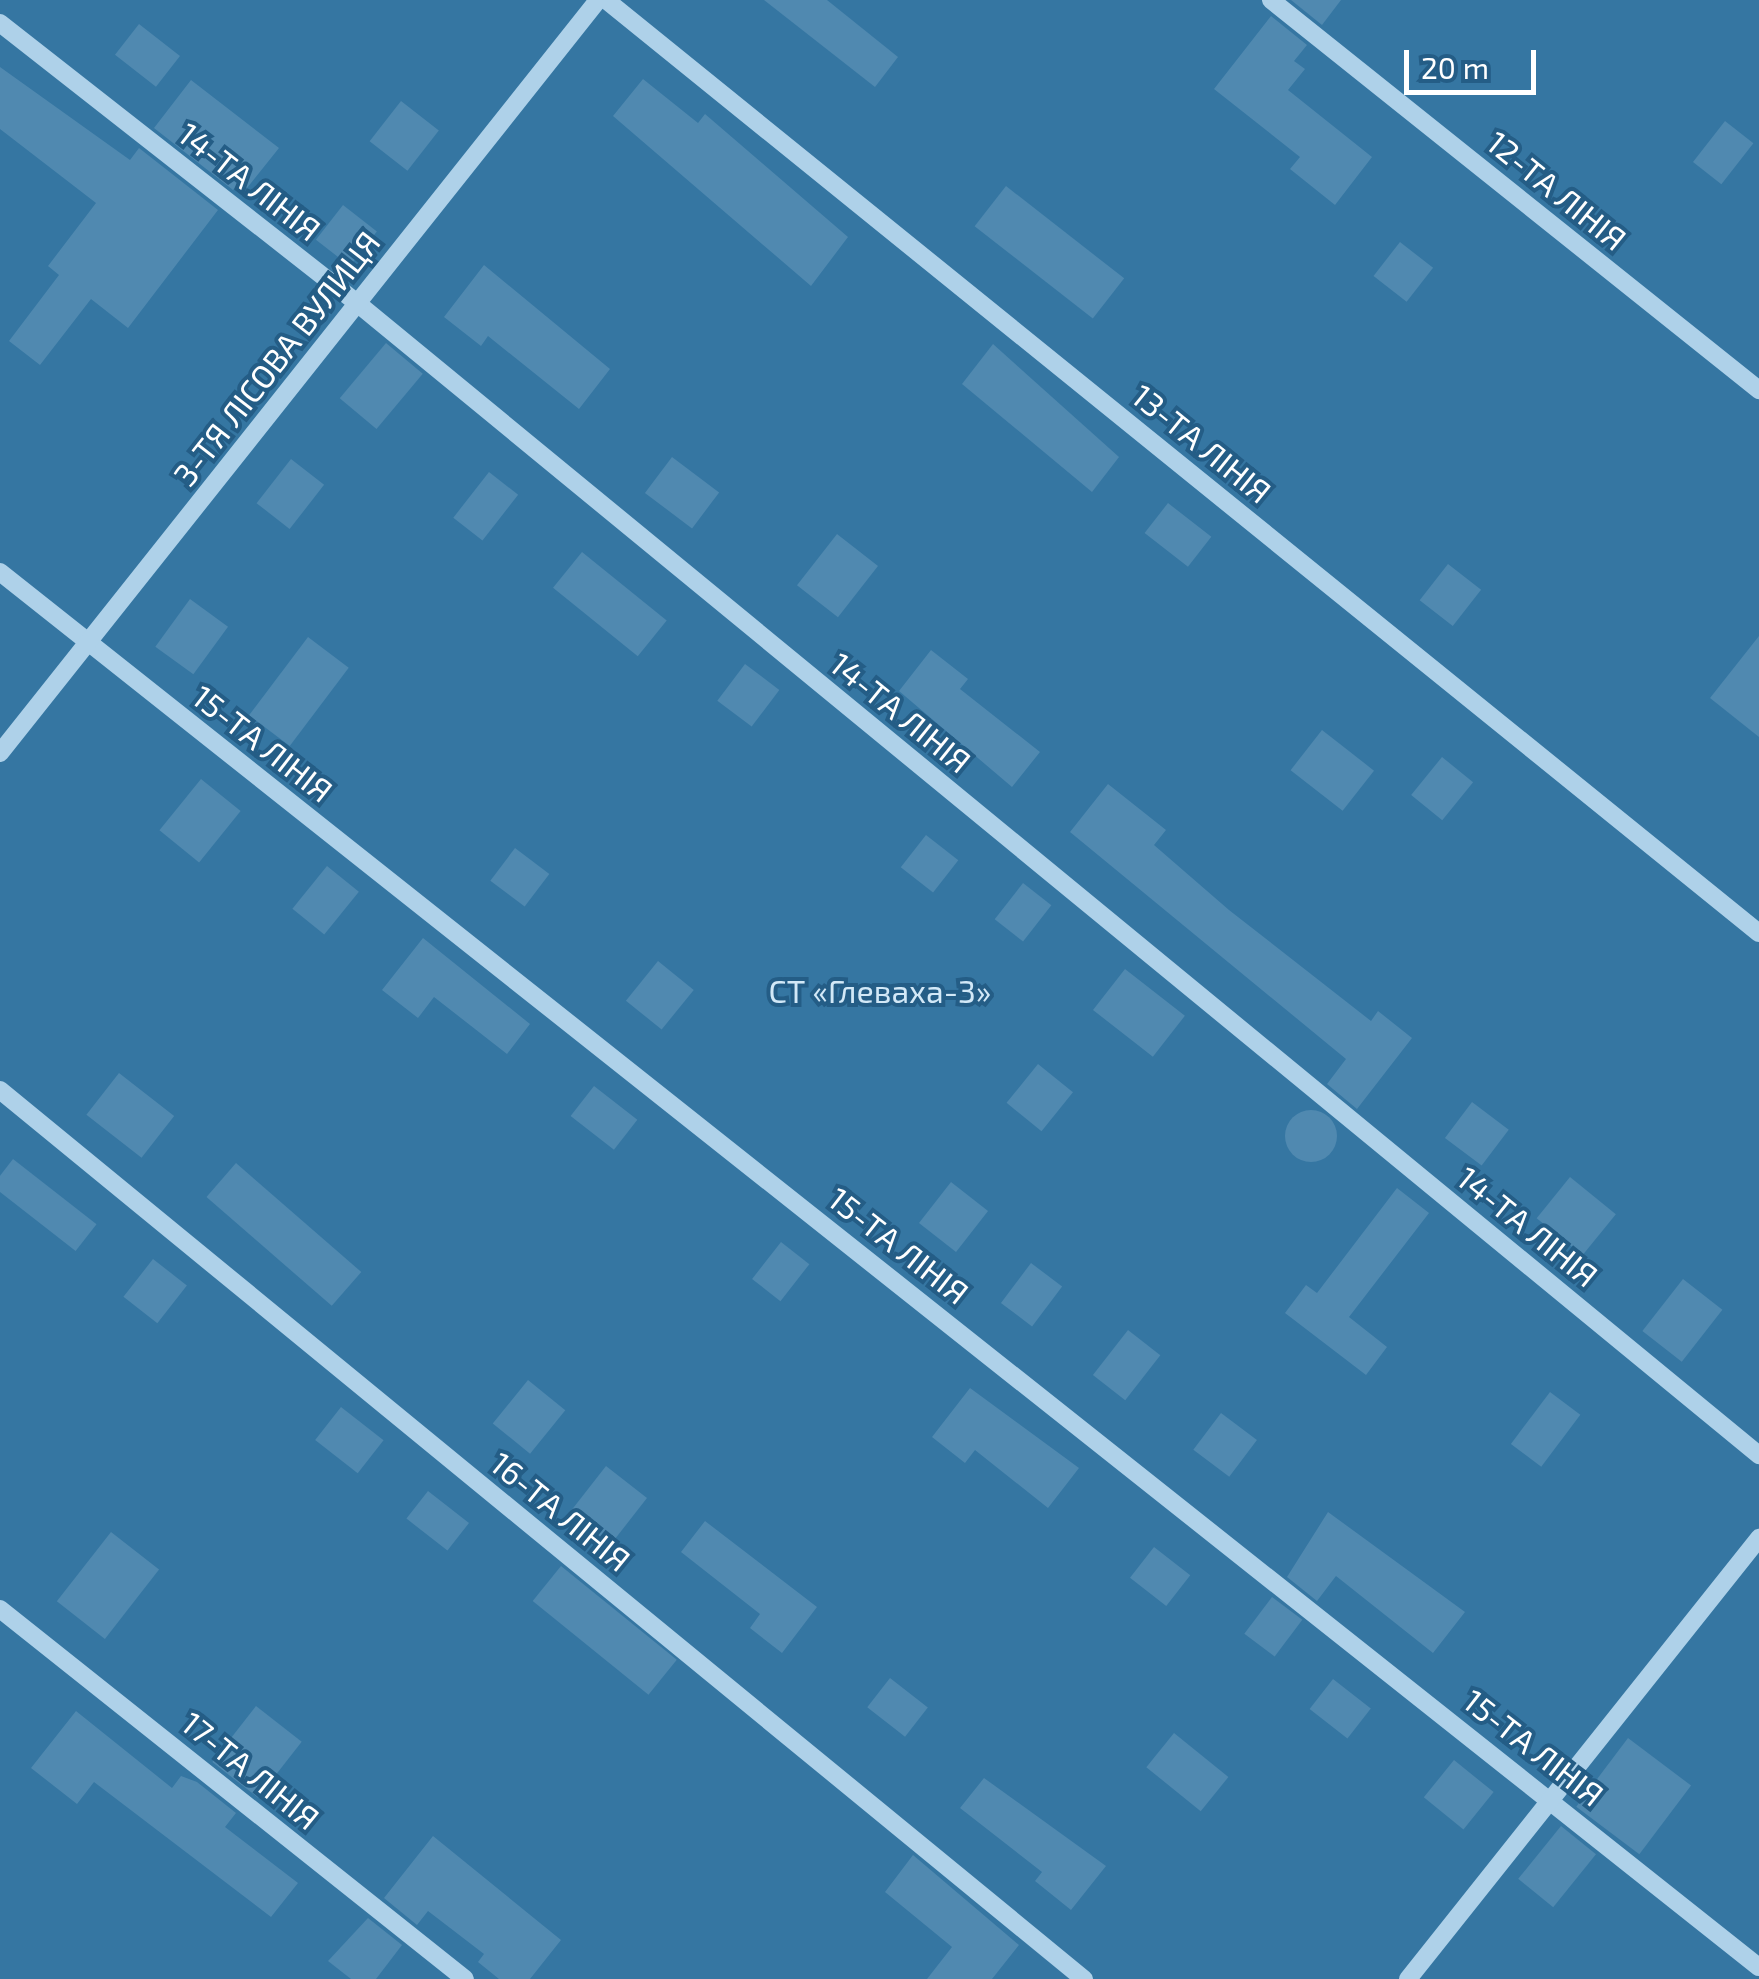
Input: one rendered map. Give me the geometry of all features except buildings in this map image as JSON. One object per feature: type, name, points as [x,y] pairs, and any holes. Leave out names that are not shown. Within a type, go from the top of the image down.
[{"type":"street","name":"3-ТЯ ЛІСОВА ВУЛИЦЯ","points":[[0,752],[598,0]]},
{"type":"street","name":"13-ТА ЛІНІЯ","points":[[606,0],[1759,933]]},
{"type":"street","name":"12-ТА ЛІНІЯ","points":[[1271,0],[1759,390]]},
{"type":"street","name":"14-ТА ЛІНІЯ","points":[[0,23],[357,304],[1759,1454]]},
{"type":"street","name":"15-ТА ЛІНІЯ","points":[[0,572],[1551,1798],[1759,1967]]},
{"type":"street","name":"16-ТА ЛІНІЯ","points":[[0,1090],[1084,1979]]},
{"type":"street","points":[[1408,1979],[1759,1538]]},
{"type":"street","name":"17-ТА ЛІНІЯ","points":[[0,1609],[465,1979]]},
{"type":"green space","name":"СТ «Глеваха-3»","points":[[0,0],[1759,0],[1759,1979],[0,1979]]}]
